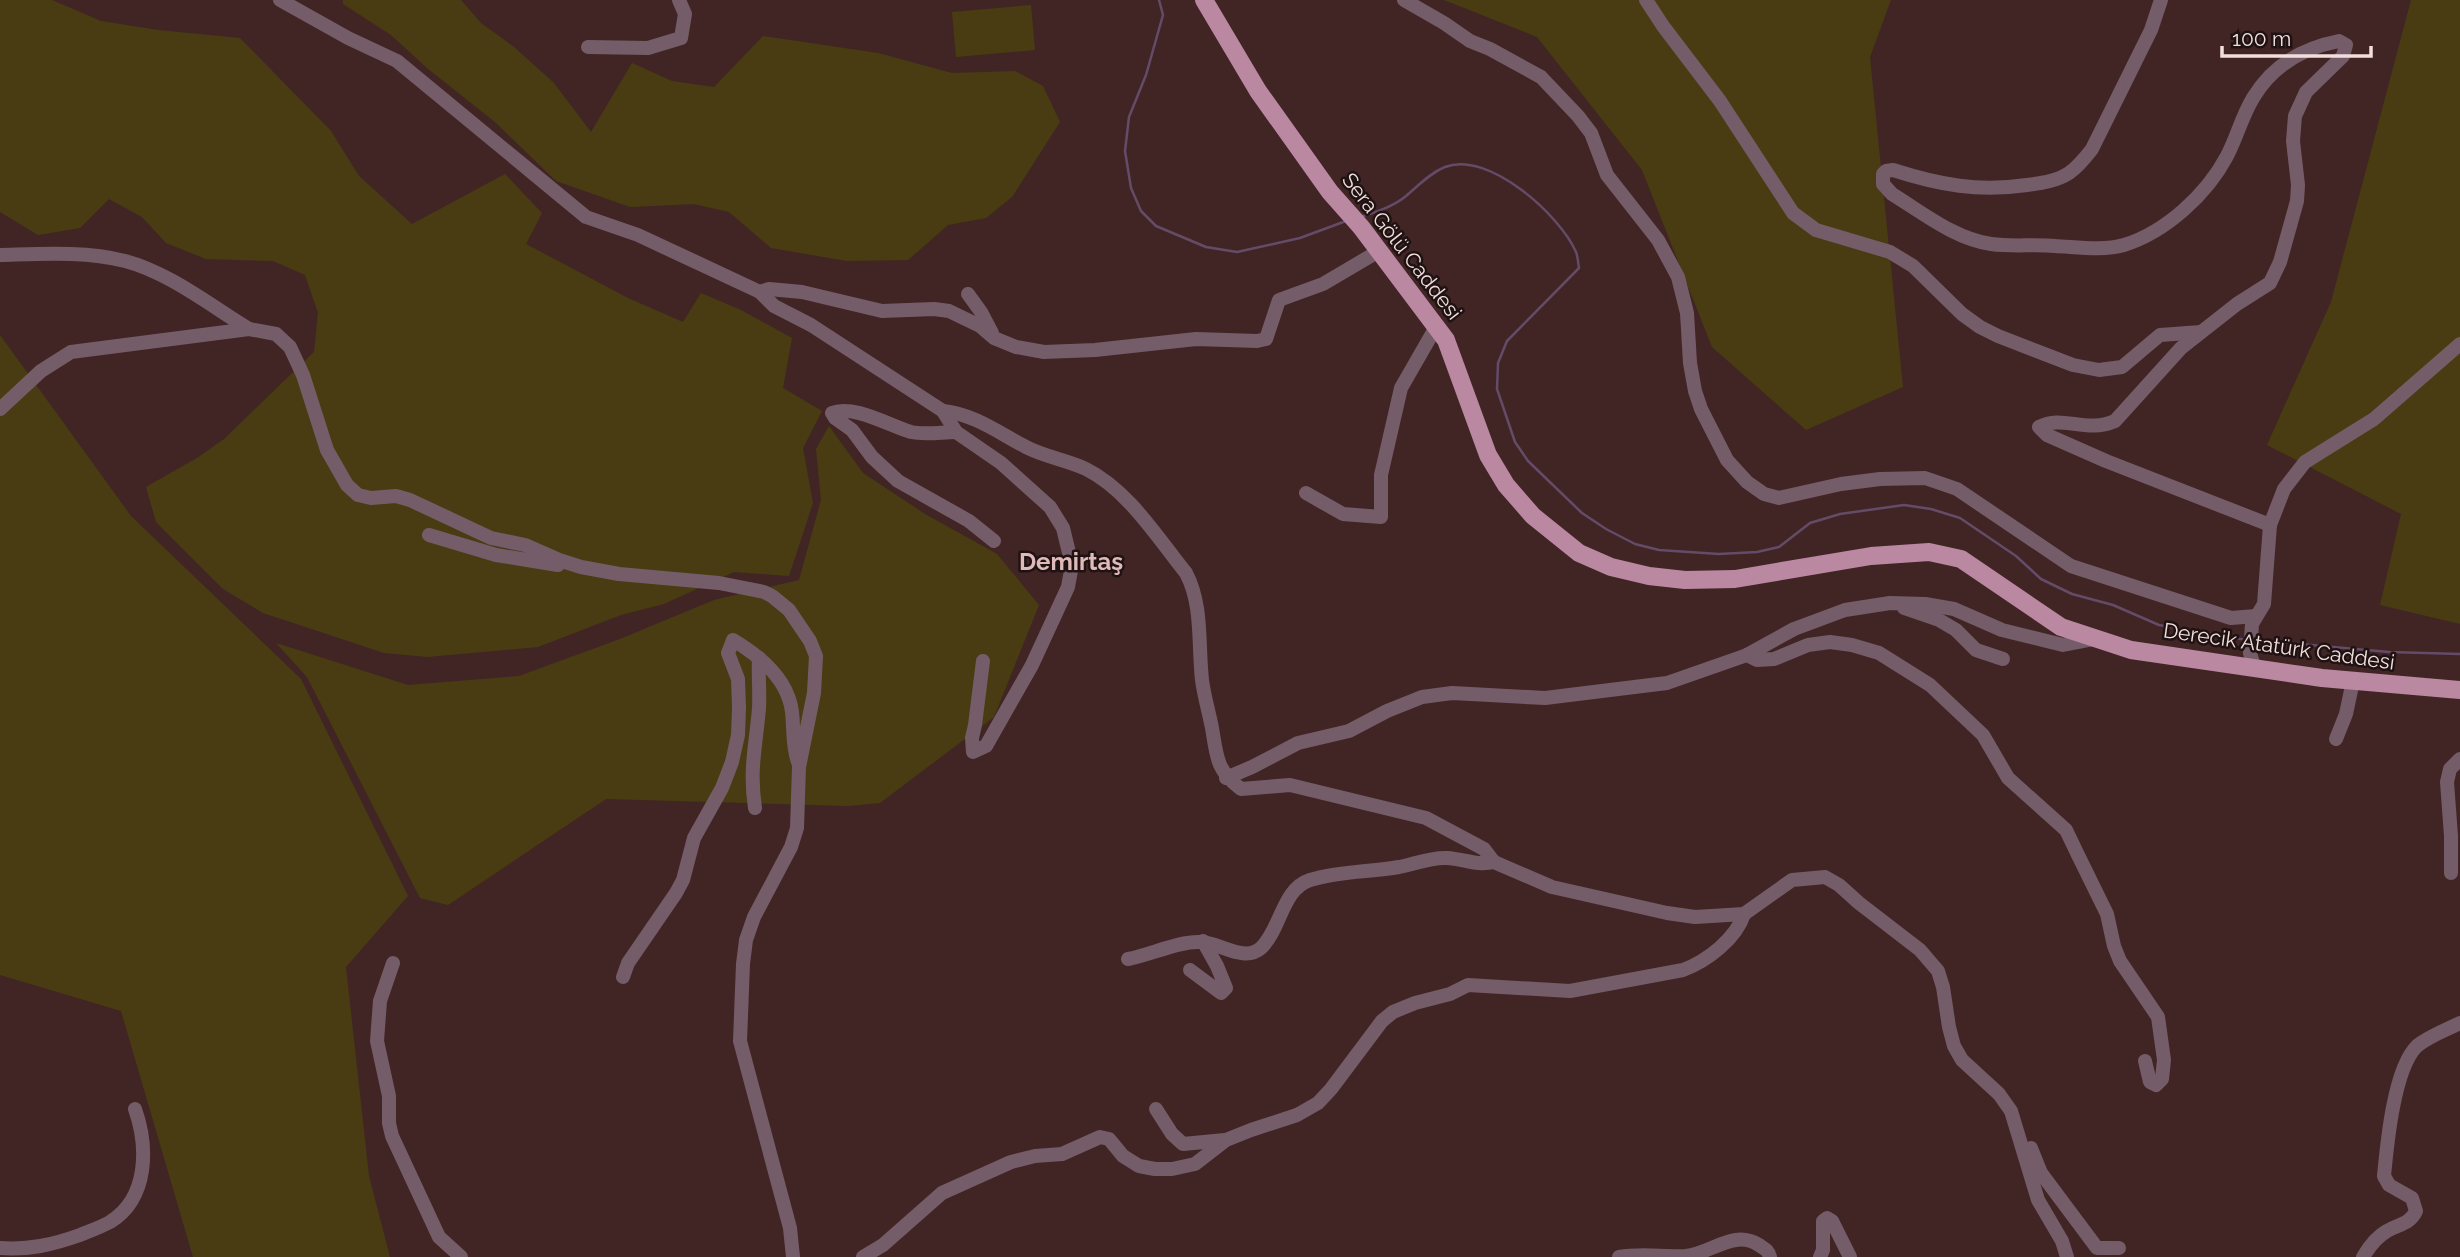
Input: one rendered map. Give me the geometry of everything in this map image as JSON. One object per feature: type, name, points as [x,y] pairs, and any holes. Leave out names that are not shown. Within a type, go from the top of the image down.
[{"type":"main road","name":"Sera Gölü Caddesi","points":[[1204,0],[1258,91],[1331,192],[1380,251],[1436,327],[1450,351],[1488,454],[1506,485],[1533,516],[1579,553],[1611,567],[1649,576],[1685,580],[1735,579],[1903,552],[1944,555],[1961,559],[2061,627],[2094,639]]},
{"type":"main road","name":"Derecik Atatürk Caddesi","points":[[2094,639],[2131,650],[2252,660],[2322,678],[2460,690]]},
{"type":"street","points":[[281,0],[348,38],[397,61],[586,217],[638,235],[760,292],[774,306],[811,325],[943,411],[956,432],[1000,463],[1050,508],[1063,528],[1072,565],[1068,586],[1032,665],[986,746],[973,751],[972,738],[983,661]]},
{"type":"street","points":[[588,47],[648,48],[681,37],[685,14],[679,0]]},
{"type":"street","points":[[1404,0],[1470,41],[1541,77],[1591,134],[1607,175],[1658,240],[1678,277],[1687,313],[1690,363],[1701,409],[1727,460],[1747,482],[1764,494],[1779,498],[1841,484],[1880,479],[1925,478],[1957,489],[2071,566],[2231,618],[2254,620]]},
{"type":"street","points":[[1646,0],[1740,130],[1793,214],[1816,230],[1891,252],[1913,266],[1962,314],[1980,327],[2073,365],[2099,370],[2122,367],[2160,335],[2202,332]]},
{"type":"street","points":[[2161,0],[2151,30],[2092,149],[2068,174],[2037,184],[1968,188],[1934,183],[1893,170],[1885,171],[1883,184],[1892,194],[1973,240],[1994,245],[2038,244],[2086,248],[2122,246],[2157,229],[2203,190],[2226,158],[2253,98],[2276,69],[2300,54],[2339,41],[2346,44],[2343,56],[2306,92],[2295,116],[2293,141],[2297,201],[2280,262],[2270,282],[2202,332],[2159,371],[2115,421],[2093,427],[2058,422],[2039,427],[2047,436],[2270,525]]},
{"type":"street","points":[[760,292],[769,289],[802,292],[882,311],[948,311],[980,326],[994,338],[1016,347],[1044,352],[1094,350],[1196,338],[1257,341],[1266,339],[1279,300],[1322,284],[1380,251]]},
{"type":"street","points":[[0,255],[72,254],[125,261],[157,272],[249,329]]},
{"type":"street","points":[[968,294],[985,318],[994,338]]},
{"type":"street","points":[[1306,493],[1343,514],[1381,517],[1381,475],[1401,388],[1436,327]]},
{"type":"street","points":[[0,409],[41,370],[71,352],[249,329],[276,334],[290,347],[303,375],[327,450],[347,485],[358,495],[371,498],[396,496],[410,500],[491,538],[525,544],[581,567]]},
{"type":"street","points":[[2252,660],[2254,620],[2264,604],[2266,592],[2270,525],[2284,489],[2305,462],[2374,419],[2460,344]]},
{"type":"street","points":[[956,432],[914,432],[859,413],[839,410],[832,413],[852,430],[872,457],[898,481],[969,521],[994,541]]},
{"type":"street","points":[[943,411],[962,413],[1030,450],[1085,469],[1106,481],[1131,506],[1186,573],[1197,607],[1202,682],[1217,762],[1226,778],[1241,789],[1290,785],[1426,818],[1484,849],[1494,862],[1552,887],[1667,913],[1695,917],[1744,914],[1792,880],[1825,877],[1839,885],[1920,950],[1938,971],[1954,1046],[1962,1060],[1972,1072],[2011,1100],[2041,1173],[2097,1248],[2119,1248]]},
{"type":"street","points":[[429,535],[510,558],[620,574],[719,583],[764,592],[789,610],[810,641],[816,656],[814,693],[799,767],[797,828],[754,917],[746,940],[740,1041],[790,1228],[793,1257]]},
{"type":"street","points":[[1226,778],[1298,743],[1349,732],[1422,697],[1452,693],[1545,698],[1668,683],[1747,655],[1794,629],[1845,610],[1890,603],[1925,604],[1954,609],[2002,630],[2063,645],[2094,639]]},
{"type":"street","points":[[1890,603],[1939,620],[1955,630],[1976,650],[2003,659]]},
{"type":"street","points":[[623,977],[628,963],[683,880],[694,838],[722,789],[732,762],[739,721],[738,680],[728,653],[733,640],[759,658],[775,674],[789,697],[799,767]]},
{"type":"street","points":[[1747,655],[1757,660],[1774,659],[1808,645],[1830,642],[1879,653],[1930,685],[1983,735],[2008,778],[2066,830],[2107,914],[2120,961],[2158,1017],[2164,1060],[2162,1079],[2156,1085],[2150,1083],[2145,1061]]},
{"type":"street","points":[[755,808],[751,779],[760,698],[757,684],[759,658]]},
{"type":"street","points":[[2336,739],[2346,714],[2353,681]]},
{"type":"street","points":[[2451,873],[2447,782],[2450,769],[2460,759]]},
{"type":"street","points":[[1128,960],[1203,941],[1247,954],[1260,949],[1293,891],[1306,881],[1445,858],[1481,865],[1494,862]]},
{"type":"street","points":[[863,1257],[883,1245],[942,1193],[1011,1162],[1035,1156],[1062,1154],[1100,1137],[1109,1139],[1123,1156],[1139,1166],[1172,1169],[1195,1164],[1226,1140],[1297,1115],[1318,1103],[1382,1021],[1393,1012],[1450,994],[1468,985],[1570,991],[1683,970],[1699,964],[1740,928],[1744,914]]},
{"type":"street","points":[[1190,970],[1222,993],[1226,988],[1203,941]]},
{"type":"street","points":[[393,963],[378,1014],[377,1041],[389,1096],[392,1136],[439,1237],[461,1257]]},
{"type":"street","points":[[2363,1257],[2372,1243],[2413,1218],[2416,1211],[2412,1198],[2389,1185],[2384,1176],[2397,1092],[2406,1060],[2417,1046],[2460,1023]]},
{"type":"street","points":[[2000,1094],[2011,1111],[2038,1200],[2062,1241],[2067,1257]]},
{"type":"street","points":[[0,1248],[45,1247],[97,1227],[120,1214],[130,1203],[143,1165],[143,1137],[135,1109]]},
{"type":"street","points":[[1156,1109],[1172,1134],[1183,1144],[1226,1140]]},
{"type":"street","points":[[1820,1257],[1823,1250],[1824,1221],[1827,1218],[1832,1221],[1850,1257]]},
{"type":"street","points":[[1619,1257],[1632,1254],[1685,1256],[1735,1238],[1754,1242],[1768,1251],[1770,1257]]},
{"type":"shaded area","points":[[0,0],[52,0],[101,21],[240,38],[331,131],[359,176],[412,224],[505,174],[542,213],[526,244],[628,298],[683,322],[701,293],[741,310],[792,338],[783,388],[822,411],[803,448],[813,503],[789,576],[734,572],[664,604],[621,615],[538,647],[427,657],[384,653],[263,613],[223,589],[156,522],[146,487],[224,439],[314,352],[318,313],[305,275],[273,261],[206,259],[166,243],[142,217],[109,199],[80,228],[38,235],[0,212]]},
{"type":"shaded area","points":[[343,0],[461,0],[481,23],[514,47],[554,83],[591,132],[632,63],[672,81],[714,87],[763,36],[878,53],[952,73],[1015,71],[1043,86],[1060,122],[1012,197],[986,218],[948,225],[908,260],[847,261],[771,248],[729,212],[694,204],[630,207],[556,181],[495,122],[427,68],[391,35],[343,4]]},
{"type":"shaded area","points":[[1444,0],[1891,0],[1870,57],[1903,387],[1806,430],[1712,347],[1642,170],[1537,37]]},
{"type":"shaded area","points":[[2411,0],[2460,0],[2460,624],[2380,605],[2401,514],[2267,445],[2331,302]]},
{"type":"shaded area","points":[[1031,5],[1035,50],[956,57],[952,12]]},
{"type":"shaded area","points":[[0,335],[131,516],[301,679],[408,896],[346,967],[369,1176],[390,1257],[193,1257],[121,1011],[0,975]]},
{"type":"shaded area","points":[[829,426],[863,473],[925,514],[997,554],[1039,605],[994,717],[880,803],[847,806],[606,799],[448,905],[420,898],[307,677],[276,643],[408,685],[519,676],[620,639],[714,600],[799,580],[821,500],[816,449]]},
{"type":"waterway","points":[[1159,0],[1163,15],[1146,75],[1129,117],[1125,151],[1131,188],[1141,211],[1156,226],[1206,247],[1237,252],[1300,238],[1346,221]]},
{"type":"waterway","points":[[1363,216],[1396,203],[1429,176],[1445,167],[1462,164],[1481,168],[1521,189],[1555,221],[1576,252],[1579,268],[1507,341],[1498,363],[1497,389],[1515,442],[1528,461],[1582,513],[1635,544],[1659,550],[1719,554],[1757,552],[1779,547],[1810,523],[1840,514],[1904,505],[1931,509],[1960,518],[2016,556],[2041,579],[2072,594],[2113,605],[2159,625],[2247,640]]},
{"type":"waterway","points":[[2257,640],[2389,652],[2460,654]]},
{"type":"district","name":"Demirtaş","points":[[1071,561]]}]
